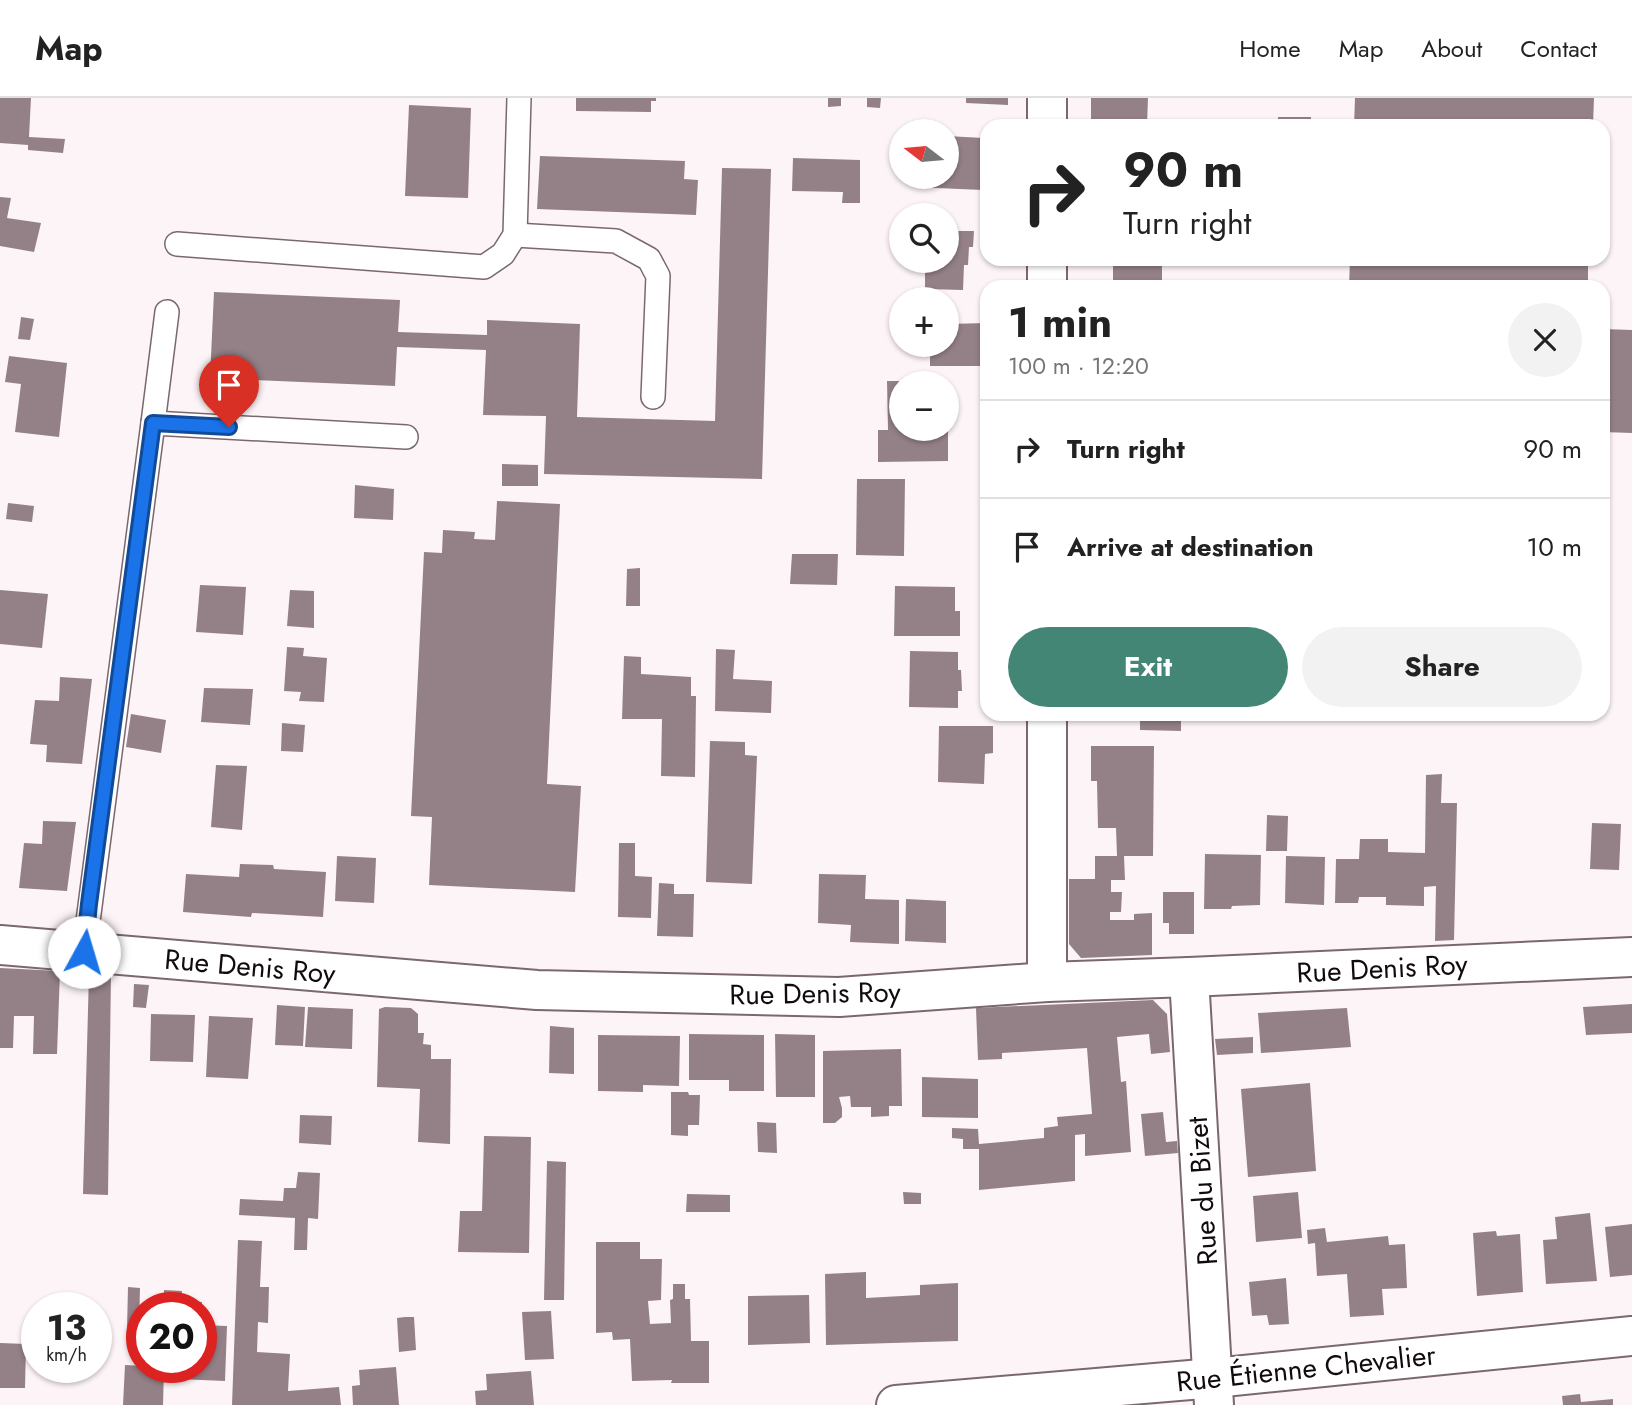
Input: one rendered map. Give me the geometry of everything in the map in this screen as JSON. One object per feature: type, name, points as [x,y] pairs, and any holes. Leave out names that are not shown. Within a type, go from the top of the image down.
[{"type":"street","points":[[1047,98],[1047,119]]},
{"type":"street","points":[[1047,721],[1047,982]]},
{"type":"street","name":"Rue Denis Roy","points":[[0,945],[537,990],[839,997],[1047,982],[1632,957]]},
{"type":"street","name":"Rue du Bizet","points":[[1189,977],[1214,1392]]},
{"type":"street","name":"Rue Étienne Chevalier","points":[[896,1405],[1214,1392],[1632,1336]]},
{"type":"lane","points":[[177,244],[484,267],[503,254],[515,235],[519,98]]},
{"type":"lane","points":[[515,235],[617,242],[649,260],[659,276],[653,397]]},
{"type":"lane","points":[[84,952],[167,312]]},
{"type":"lane","points":[[153,423],[406,437]]},
{"type":"building","points":[[0,98],[31,98],[29,137],[65,139],[63,153],[28,150],[28,145],[0,143]]},
{"type":"building","points":[[576,98],[656,98],[656,101],[651,101],[651,112],[576,111]]},
{"type":"building","points":[[828,98],[841,98],[841,106],[828,107]]},
{"type":"building","points":[[867,98],[881,98],[880,108],[867,107]]},
{"type":"building","points":[[966,98],[1008,98],[1008,105],[966,103]]},
{"type":"building","points":[[1091,98],[1148,98],[1147,119],[1091,119]]},
{"type":"building","points":[[1355,98],[1594,98],[1593,119],[1354,119]]},
{"type":"building","points":[[409,105],[471,108],[468,198],[405,196]]},
{"type":"building","points":[[1278,117],[1311,117],[1311,119]]},
{"type":"building","points":[[959,137],[980,138],[980,190],[959,189]]},
{"type":"building","points":[[540,156],[685,161],[684,179],[698,180],[696,215],[537,209]]},
{"type":"building","points":[[793,158],[860,160],[860,203],[842,203],[843,192],[792,191]]},
{"type":"building","points":[[722,168],[771,169],[762,479],[544,474],[546,416],[483,415],[486,350],[397,347],[395,386],[210,378],[214,292],[400,300],[398,332],[487,335],[487,320],[580,324],[577,417],[715,421]]},
{"type":"building","points":[[0,197],[11,198],[7,218],[41,223],[34,252],[0,246]]},
{"type":"building","points":[[959,231],[974,231],[973,247],[969,247],[968,265],[964,265],[963,290],[959,290],[959,287],[925,287],[925,273],[959,273]]},
{"type":"building","points":[[1113,266],[1162,266],[1162,280],[1113,280]]},
{"type":"building","points":[[1350,266],[1588,266],[1588,280],[1349,280]]},
{"type":"building","points":[[21,317],[34,319],[30,340],[18,339]]},
{"type":"building","points":[[980,323],[980,366],[930,366],[930,357],[959,357],[959,324]]},
{"type":"building","points":[[1610,329],[1632,330],[1632,433],[1610,432]]},
{"type":"building","points":[[9,356],[67,363],[59,437],[15,432],[21,384],[5,382]]},
{"type":"building","points":[[889,381],[889,441],[948,441],[948,461],[878,462],[878,430],[888,430]]},
{"type":"building","points":[[502,464],[538,465],[538,486],[502,486]]},
{"type":"building","points":[[857,479],[905,479],[904,556],[856,555]]},
{"type":"building","points":[[355,485],[394,489],[393,520],[354,518]]},
{"type":"building","points":[[497,501],[560,504],[547,784],[581,786],[575,892],[429,885],[432,817],[411,816],[424,552],[442,553],[443,530],[475,532],[474,539],[495,540]]},
{"type":"building","points":[[8,503],[34,506],[32,522],[6,519]]},
{"type":"building","points":[[792,554],[838,554],[837,585],[790,584]]},
{"type":"building","points":[[640,568],[640,606],[626,606],[627,569]]},
{"type":"building","points":[[200,585],[246,587],[243,635],[196,632]]},
{"type":"building","points":[[895,586],[955,587],[955,611],[960,611],[960,636],[894,636]]},
{"type":"building","points":[[0,590],[48,594],[42,648],[0,644]]},
{"type":"building","points":[[290,590],[314,591],[314,628],[287,626]]},
{"type":"building","points":[[287,647],[304,648],[303,656],[327,658],[324,702],[299,701],[301,692],[284,691]]},
{"type":"building","points":[[716,649],[735,650],[733,679],[772,681],[771,713],[715,711]]},
{"type":"building","points":[[910,651],[958,652],[962,691],[958,691],[958,708],[909,707]]},
{"type":"building","points":[[624,656],[641,657],[641,674],[691,677],[691,696],[696,696],[695,777],[661,776],[662,719],[622,719]]},
{"type":"building","points":[[60,677],[92,679],[82,764],[46,762],[47,745],[30,744],[35,700],[59,701]]},
{"type":"building","points":[[204,688],[253,689],[250,725],[201,722]]},
{"type":"building","points":[[131,714],[166,720],[161,753],[126,747]]},
{"type":"building","points":[[1140,721],[1181,721],[1181,731],[1140,730]]},
{"type":"building","points":[[282,723],[305,725],[303,752],[281,751]]},
{"type":"building","points":[[939,726],[993,726],[993,753],[985,754],[984,784],[938,782]]},
{"type":"building","points":[[710,741],[745,742],[745,755],[757,756],[752,884],[706,882]]},
{"type":"building","points":[[1091,746],[1154,746],[1153,856],[1124,856],[1125,880],[1111,880],[1111,892],[1122,892],[1121,912],[1110,912],[1110,920],[1134,920],[1134,914],[1152,913],[1152,955],[1081,958],[1069,944],[1069,879],[1095,879],[1095,856],[1117,856],[1116,828],[1098,828],[1097,781],[1091,781]]},
{"type":"building","points":[[216,765],[247,766],[242,830],[211,827]]},
{"type":"building","points":[[1442,774],[1441,803],[1457,803],[1454,940],[1435,941],[1436,886],[1424,887],[1424,906],[1386,905],[1386,897],[1359,897],[1358,903],[1335,903],[1336,859],[1359,859],[1360,839],[1388,839],[1388,852],[1425,853],[1426,775]]},
{"type":"building","points":[[1267,815],[1288,816],[1287,851],[1266,851]]},
{"type":"building","points":[[43,821],[76,822],[67,891],[19,888],[24,843],[42,844]]},
{"type":"building","points":[[1592,823],[1621,824],[1619,870],[1590,869]]},
{"type":"building","points":[[619,843],[635,843],[635,876],[652,877],[651,918],[618,917]]},
{"type":"building","points":[[1205,854],[1261,855],[1260,905],[1204,909]]},
{"type":"building","points":[[337,856],[376,858],[374,903],[335,901]]},
{"type":"building","points":[[1286,856],[1325,857],[1324,905],[1285,903]]},
{"type":"building","points":[[240,864],[326,872],[323,917],[252,913],[251,917],[183,912],[186,874],[239,877]]},
{"type":"building","points":[[819,874],[866,875],[865,899],[899,900],[899,944],[850,942],[851,925],[818,923]]},
{"type":"building","points":[[659,883],[674,884],[674,894],[694,894],[693,937],[657,936]]},
{"type":"building","points":[[1163,892],[1194,892],[1194,934],[1169,934],[1169,923],[1163,923]]},
{"type":"building","points":[[906,899],[946,901],[946,943],[905,941]]},
{"type":"building","points":[[0,968],[60,971],[57,1054],[33,1054],[34,1016],[14,1016],[13,1048],[0,1048]]},
{"type":"building","points":[[89,973],[111,974],[108,1195],[83,1194]]},
{"type":"building","points":[[134,984],[149,985],[146,1008],[133,1007]]},
{"type":"building","points":[[1153,1000],[1167,1014],[1170,1052],[1151,1054],[1149,1034],[1117,1037],[1121,1082],[1126,1081],[1131,1152],[1085,1156],[1085,1134],[1075,1135],[1075,1181],[979,1190],[979,1149],[963,1149],[963,1139],[952,1138],[952,1128],[978,1129],[979,1144],[1044,1138],[1044,1128],[1058,1126],[1057,1117],[1092,1114],[1087,1048],[1002,1053],[1002,1059],[978,1060],[976,1008]]},
{"type":"building","points":[[1632,1004],[1632,1033],[1586,1035],[1583,1007]]},
{"type":"building","points":[[277,1005],[305,1007],[303,1046],[275,1045]]},
{"type":"building","points":[[308,1007],[353,1009],[352,1049],[305,1047]]},
{"type":"building","points":[[411,1008],[418,1014],[418,1033],[424,1033],[423,1044],[431,1045],[431,1059],[451,1059],[450,1144],[418,1142],[420,1089],[377,1087],[379,1009]]},
{"type":"building","points":[[1347,1008],[1351,1047],[1261,1053],[1258,1013]]},
{"type":"building","points":[[151,1014],[195,1015],[193,1062],[150,1061]]},
{"type":"building","points":[[209,1016],[253,1018],[248,1079],[206,1077]]},
{"type":"building","points":[[550,1026],[574,1028],[574,1074],[549,1073]]},
{"type":"building","points":[[689,1034],[764,1035],[764,1091],[729,1091],[729,1080],[689,1080]]},
{"type":"building","points":[[775,1034],[815,1035],[815,1097],[776,1097]]},
{"type":"building","points":[[598,1035],[680,1036],[679,1086],[643,1085],[643,1092],[598,1091]]},
{"type":"building","points":[[1253,1037],[1253,1053],[1217,1055],[1215,1039]]},
{"type":"building","points":[[901,1049],[902,1106],[889,1106],[889,1116],[871,1117],[871,1107],[851,1107],[850,1096],[839,1097],[842,1117],[835,1123],[823,1123],[823,1051]]},
{"type":"building","points":[[922,1077],[978,1079],[978,1118],[922,1117]]},
{"type":"building","points":[[1310,1083],[1316,1171],[1248,1177],[1241,1089]]},
{"type":"building","points":[[671,1092],[700,1095],[699,1125],[688,1125],[688,1136],[671,1135]]},
{"type":"building","points":[[1163,1112],[1166,1142],[1177,1141],[1178,1153],[1145,1156],[1141,1114]]},
{"type":"building","points":[[300,1115],[332,1116],[331,1145],[299,1143]]},
{"type":"building","points":[[757,1122],[776,1123],[777,1153],[758,1152]]},
{"type":"building","points":[[484,1136],[531,1137],[529,1253],[458,1252],[460,1211],[482,1211]]},
{"type":"building","points":[[547,1161],[566,1162],[564,1300],[544,1300]]},
{"type":"building","points":[[298,1172],[320,1173],[318,1219],[308,1218],[307,1250],[294,1250],[295,1218],[239,1215],[240,1199],[283,1201],[284,1188],[296,1188]]},
{"type":"building","points":[[903,1192],[921,1193],[921,1204],[904,1204]]},
{"type":"building","points":[[1298,1192],[1302,1238],[1256,1242],[1253,1196]]},
{"type":"building","points":[[687,1194],[730,1195],[730,1212],[686,1212]]},
{"type":"building","points":[[1590,1213],[1597,1281],[1546,1284],[1543,1240],[1557,1239],[1555,1217]]},
{"type":"building","points":[[1632,1224],[1632,1275],[1610,1277],[1605,1227]]},
{"type":"building","points":[[1325,1228],[1327,1242],[1388,1236],[1389,1245],[1405,1244],[1407,1288],[1382,1289],[1384,1315],[1350,1317],[1347,1274],[1317,1276],[1315,1243],[1308,1244],[1307,1230]]},
{"type":"building","points":[[1496,1231],[1497,1236],[1520,1234],[1523,1292],[1477,1296],[1473,1233]]},
{"type":"building","points":[[238,1240],[262,1241],[260,1287],[269,1287],[268,1323],[258,1322],[257,1352],[290,1354],[288,1391],[339,1387],[341,1405],[232,1405]]},
{"type":"building","points":[[596,1242],[640,1242],[640,1259],[662,1259],[661,1300],[648,1301],[650,1324],[671,1323],[670,1300],[673,1299],[673,1284],[685,1284],[685,1299],[690,1299],[691,1341],[709,1341],[709,1383],[632,1381],[630,1339],[613,1340],[612,1332],[596,1333]]},
{"type":"building","points":[[866,1272],[866,1298],[920,1295],[920,1285],[958,1283],[958,1341],[826,1345],[825,1274]]},
{"type":"building","points":[[1286,1278],[1289,1324],[1269,1325],[1267,1315],[1252,1316],[1249,1282]]},
{"type":"building","points":[[128,1287],[140,1288],[140,1292],[128,1292]]},
{"type":"building","points":[[809,1295],[810,1343],[748,1345],[748,1296]]},
{"type":"building","points":[[551,1311],[554,1359],[525,1360],[522,1312]]},
{"type":"building","points":[[414,1317],[416,1350],[399,1352],[397,1318]]},
{"type":"building","points":[[217,1326],[227,1326],[225,1381],[217,1381]]},
{"type":"building","points":[[0,1343],[21,1344],[21,1383],[25,1383],[25,1388],[0,1388]]},
{"type":"building","points":[[125,1365],[126,1383],[164,1383],[163,1405],[123,1405]]},
{"type":"building","points":[[396,1367],[399,1405],[353,1405],[352,1386],[360,1385],[359,1370]]},
{"type":"building","points":[[531,1371],[534,1405],[476,1405],[475,1391],[487,1390],[486,1374]]},
{"type":"building","points":[[1580,1394],[1581,1402],[1613,1399],[1613,1405],[1563,1405],[1562,1396]]},
{"type":"route","points":[[84,952],[153,423],[229,427]]}]
